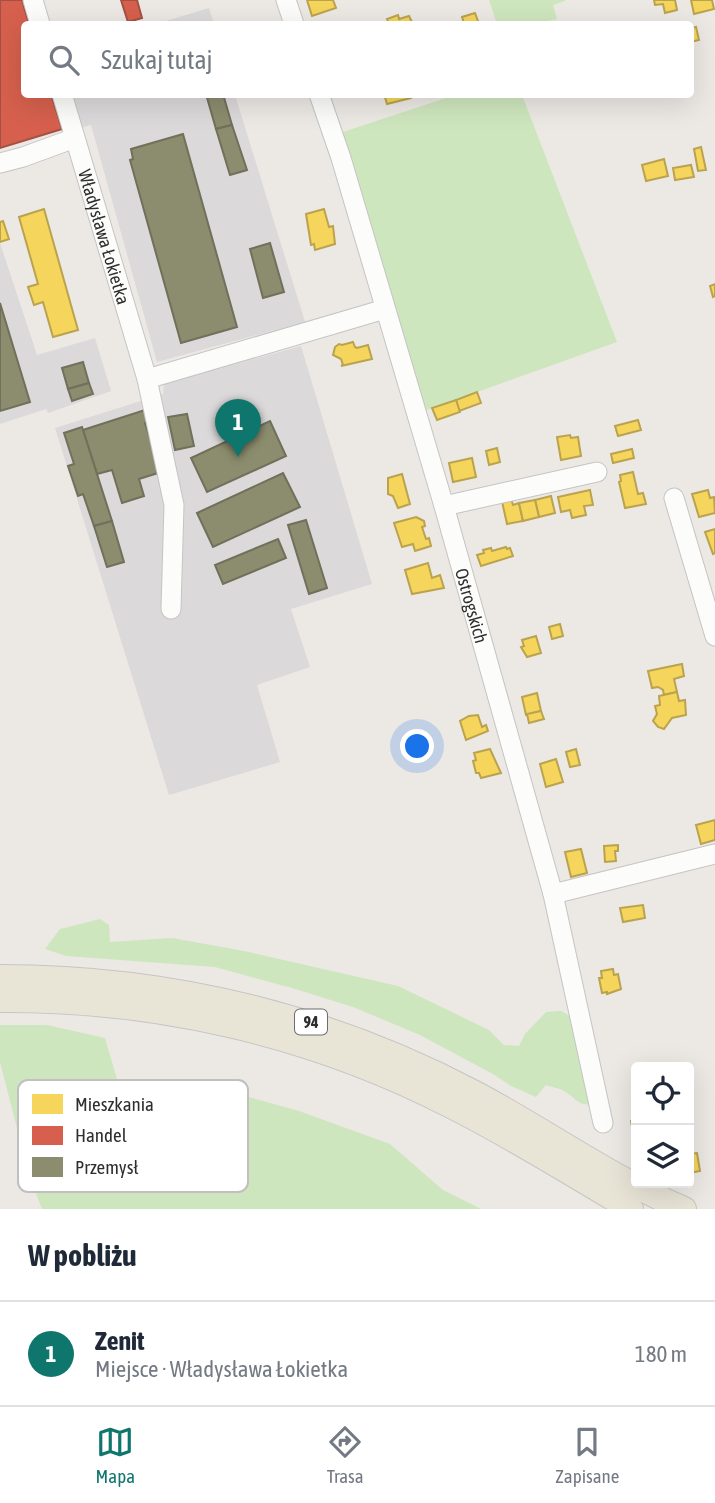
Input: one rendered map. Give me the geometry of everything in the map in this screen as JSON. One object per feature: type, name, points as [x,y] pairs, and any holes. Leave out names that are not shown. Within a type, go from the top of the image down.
[{"type":"main road","name":"94","points":[[0,977],[93,980],[194,992],[318,1025],[399,1056],[475,1093],[593,1161],[684,1209]]},
{"type":"main road","name":"94","points":[[0,1000],[98,1003],[165,1012],[234,1024],[321,1051],[386,1075],[451,1105],[631,1209]]},
{"type":"street","points":[[33,0],[39,21]]},
{"type":"street","points":[[286,0],[294,21]]},
{"type":"street","name":"Władysława Łokietka","points":[[63,98],[147,379],[174,505],[171,609]]},
{"type":"street","name":"Ostrogskich","points":[[319,98],[341,158],[444,506],[553,894],[603,1123]]},
{"type":"street","points":[[0,163],[75,138]]},
{"type":"street","points":[[147,379],[385,309]]},
{"type":"street","points":[[444,506],[597,472]]},
{"type":"street","points":[[674,498],[715,636]]},
{"type":"street","points":[[553,894],[715,854]]},
{"type":"shaded area","points":[[209,8],[213,21],[166,21]]},
{"type":"shaded area","points":[[71,98],[236,98],[305,322],[157,362],[91,125],[80,128]]},
{"type":"shaded area","points":[[0,243],[37,355],[95,338],[111,391],[48,413],[46,409],[0,424]]},
{"type":"shaded area","points":[[301,346],[372,584],[291,609],[310,667],[257,685],[280,762],[169,795],[55,428],[163,394],[164,384]]},
{"type":"green space","points":[[489,0],[565,0],[553,5],[557,19],[496,21]]},
{"type":"green space","points":[[446,98],[523,98],[617,342],[424,411],[337,134]]},
{"type":"green space","points":[[100,919],[109,925],[110,942],[172,938],[244,951],[398,986],[489,1030],[504,1045],[519,1046],[525,1034],[546,1012],[561,1011],[579,1021],[597,1103],[581,1104],[564,1091],[546,1085],[536,1097],[420,1035],[353,1007],[292,988],[215,967],[66,956],[45,949],[60,929]]},
{"type":"green space","points":[[0,1025],[47,1025],[105,1038],[117,1080],[18,1080],[18,1132],[0,1062]]},
{"type":"green space","points":[[248,1097],[299,1111],[390,1144],[443,1190],[481,1209],[42,1209],[36,1192],[248,1192]]},
{"type":"building: Mieszkania","points":[[307,0],[333,0],[336,8],[312,16]]},
{"type":"building: Mieszkania","points":[[654,0],[675,0],[677,10],[665,13],[663,4],[655,5]]},
{"type":"building: Mieszkania","points":[[691,0],[712,0],[714,9],[694,14]]},
{"type":"building: Mieszkania","points":[[475,13],[478,21],[463,21],[462,17]]},
{"type":"building: Mieszkania","points":[[398,15],[399,19],[409,16],[412,21],[388,21],[387,19]]},
{"type":"building: Mieszkania","points":[[694,27],[699,40],[694,41]]},
{"type":"building: Mieszkania","points":[[385,98],[411,98],[387,104]]},
{"type":"building: Mieszkania","points":[[701,147],[706,170],[698,171],[694,149]]},
{"type":"building: Mieszkania","points":[[664,159],[668,176],[646,181],[642,165]]},
{"type":"building: Mieszkania","points":[[691,165],[694,177],[675,180],[673,168]]},
{"type":"building: Mieszkania","points":[[44,209],[78,330],[53,337],[43,302],[34,305],[28,287],[38,284],[19,217]]},
{"type":"building: Mieszkania","points":[[324,209],[329,227],[333,226],[335,244],[315,250],[314,244],[311,245],[306,214]]},
{"type":"building: Mieszkania","points":[[3,221],[9,239],[0,242],[0,222]]},
{"type":"building: Mieszkania","points":[[715,284],[715,296],[713,297],[710,286]]},
{"type":"building: Mieszkania","points":[[353,342],[357,348],[368,345],[372,359],[341,366],[341,359],[333,355],[335,347]]},
{"type":"building: Mieszkania","points":[[477,392],[481,403],[459,411],[456,400]]},
{"type":"building: Mieszkania","points":[[456,400],[460,412],[437,420],[432,408]]},
{"type":"building: Mieszkania","points":[[638,420],[641,430],[618,436],[615,426]]},
{"type":"building: Mieszkania","points":[[570,435],[571,438],[578,437],[581,456],[561,460],[557,437]]},
{"type":"building: Mieszkania","points":[[497,448],[500,462],[489,465],[486,451]]},
{"type":"building: Mieszkania","points":[[632,449],[634,458],[613,463],[611,454]]},
{"type":"building: Mieszkania","points":[[472,458],[476,477],[453,482],[449,463]]},
{"type":"building: Mieszkania","points":[[633,472],[638,494],[643,493],[646,504],[625,508],[620,475]]},
{"type":"building: Mieszkania","points":[[402,474],[410,504],[398,508],[393,496],[388,494],[388,478]]},
{"type":"building: Mieszkania","points":[[590,490],[593,505],[584,506],[586,515],[572,518],[570,510],[561,512],[558,497]]},
{"type":"building: Mieszkania","points":[[708,490],[710,498],[714,497],[715,513],[699,517],[692,494]]},
{"type":"building: Mieszkania","points":[[510,495],[513,505],[519,503],[523,521],[507,524],[501,497]]},
{"type":"building: Mieszkania","points":[[551,496],[555,513],[539,517],[535,500]]},
{"type":"building: Mieszkania","points":[[535,500],[539,517],[523,521],[519,503]]},
{"type":"building: Mieszkania","points":[[416,517],[424,521],[425,526],[422,527],[431,546],[415,551],[413,544],[402,547],[394,523]]},
{"type":"building: Mieszkania","points":[[715,529],[715,553],[713,554],[705,532]]},
{"type":"building: Mieszkania","points":[[491,548],[492,551],[510,548],[513,556],[481,566],[477,555],[484,553],[483,550]]},
{"type":"building: Mieszkania","points":[[428,563],[432,578],[440,575],[444,588],[412,594],[405,570]]},
{"type":"building: Mieszkania","points":[[560,624],[563,636],[552,639],[549,627]]},
{"type":"building: Mieszkania","points":[[536,636],[541,653],[527,657],[521,647],[524,646],[522,640]]},
{"type":"building: Mieszkania","points":[[682,664],[684,676],[674,679],[677,692],[664,695],[663,690],[658,687],[652,688],[648,671]]},
{"type":"building: Mieszkania","points":[[677,692],[679,701],[685,700],[686,715],[672,718],[664,729],[658,727],[653,721],[657,714],[655,706],[660,705],[659,696]]},
{"type":"building: Mieszkania","points":[[537,693],[541,711],[526,715],[522,697]]},
{"type":"building: Mieszkania","points":[[541,711],[544,719],[529,723],[527,714]]},
{"type":"building: Mieszkania","points":[[478,715],[482,727],[486,725],[488,731],[466,740],[460,721]]},
{"type":"building: Mieszkania","points":[[490,749],[501,773],[481,778],[479,773],[476,773],[474,753]]},
{"type":"building: Mieszkania","points":[[576,749],[580,765],[570,767],[566,752]]},
{"type":"building: Mieszkania","points":[[556,759],[563,782],[546,787],[540,764]]},
{"type":"building: Mieszkania","points":[[715,820],[715,840],[701,844],[696,825]]},
{"type":"building: Mieszkania","points":[[618,845],[618,851],[615,851],[616,861],[605,862],[604,846]]},
{"type":"building: Mieszkania","points":[[581,849],[587,873],[571,877],[565,852]]},
{"type":"building: Mieszkania","points":[[643,905],[645,918],[623,922],[620,908]]},
{"type":"building: Mieszkania","points":[[613,969],[614,975],[618,974],[621,989],[602,993],[599,978],[602,978],[601,971]]},
{"type":"building: Mieszkania","points":[[694,1153],[697,1153],[700,1171],[694,1172]]},
{"type":"building: Handel","points":[[0,0],[22,0],[28,21],[21,21],[21,98],[52,98],[62,129],[0,148]]},
{"type":"building: Handel","points":[[121,0],[137,0],[142,18],[128,21]]},
{"type":"building: Przemysł","points":[[207,98],[224,98],[232,125],[216,129]]},
{"type":"building: Przemysł","points":[[232,125],[247,170],[230,175],[216,129]]},
{"type":"building: Przemysł","points":[[183,134],[237,327],[181,343],[130,160],[133,159],[131,149]]},
{"type":"building: Przemysł","points":[[270,243],[284,292],[263,298],[250,249]]},
{"type":"building: Przemysł","points":[[0,303],[30,402],[0,411]]},
{"type":"building: Przemysł","points":[[83,362],[89,383],[68,389],[62,368]]},
{"type":"building: Przemysł","points":[[89,383],[93,394],[72,401],[68,389]]},
{"type":"building: Przemysł","points":[[148,409],[151,421],[145,423],[161,472],[139,479],[144,496],[122,503],[112,470],[97,474],[83,430]]},
{"type":"building: Przemysł","points":[[187,414],[194,446],[175,450],[168,417]]},
{"type":"building: Przemysł","points":[[270,421],[286,456],[207,492],[191,458]]},
{"type":"building: Przemysł","points":[[82,427],[112,521],[94,526],[83,494],[78,496],[68,466],[74,464],[64,433]]},
{"type":"building: Przemysł","points":[[283,473],[300,507],[213,547],[197,513]]},
{"type":"building: Przemysł","points":[[306,520],[327,588],[309,594],[288,525]]},
{"type":"building: Przemysł","points":[[112,521],[124,562],[107,567],[94,526]]},
{"type":"building: Przemysł","points":[[278,539],[286,558],[223,584],[215,565]]},
{"type":"place","name":"Zenit","points":[[238,457]]}]
